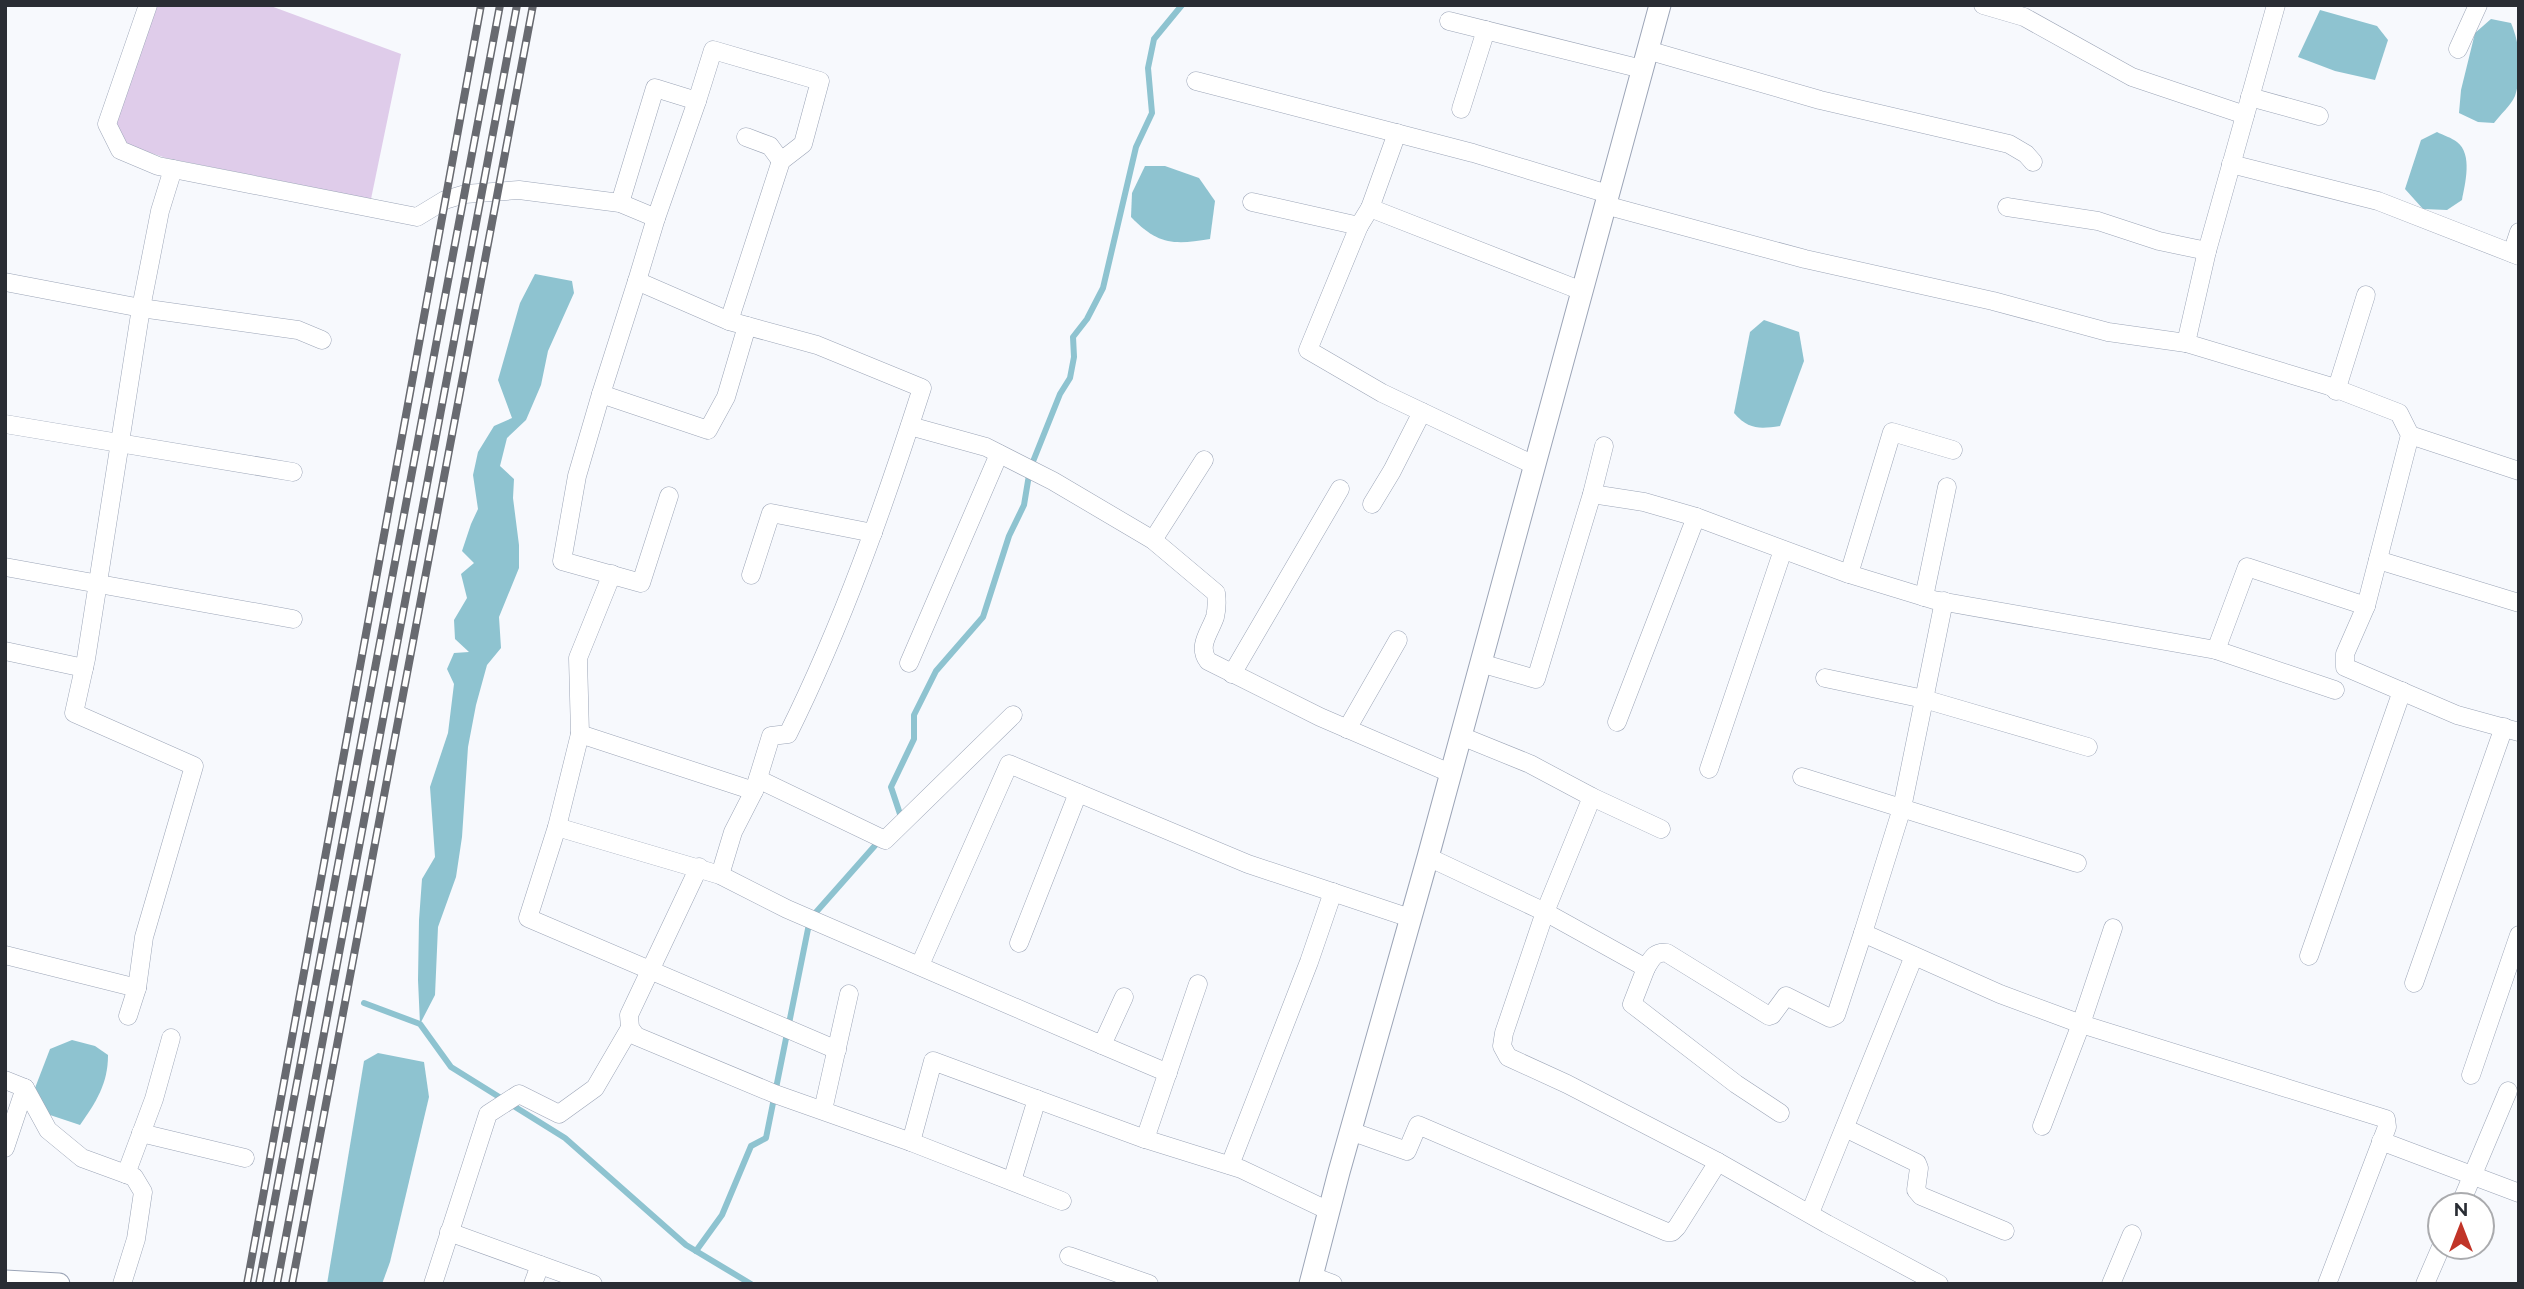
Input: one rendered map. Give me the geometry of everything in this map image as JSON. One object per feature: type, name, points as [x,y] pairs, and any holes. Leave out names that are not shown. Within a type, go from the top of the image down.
[{"type":"street","points":[[148,5],[107,124],[120,150],[158,166],[417,217],[445,200],[465,194],[519,190],[620,204],[656,218]]},
{"type":"street","points":[[1333,1284],[1311,1280],[1660,5]]},
{"type":"street","points":[[1983,5],[2024,17],[2132,77],[2245,115]]},
{"type":"street","points":[[2186,343],[2207,251],[2276,5]]},
{"type":"street","points":[[2458,49],[2478,5]]},
{"type":"street","points":[[1449,21],[1645,59],[2009,144],[2026,153],[2033,162]]},
{"type":"street","points":[[1461,109],[1486,30]]},
{"type":"street","points":[[669,496],[641,583],[562,561],[577,476],[601,394],[656,218],[713,50],[820,81],[803,144],[781,161],[729,321]]},
{"type":"street","points":[[1196,81],[1397,133],[1805,259],[1979,298],[2108,332],[2186,343],[2329,386],[2336,391],[2399,413],[2410,435],[2366,606],[2345,654],[2345,667],[2457,715],[2511,730],[2414,983]]},
{"type":"street","points":[[620,204],[654,88],[697,100]]},
{"type":"street","points":[[2250,97],[2319,116]]},
{"type":"street","points":[[1397,133],[1370,208],[1359,226],[1308,349],[1382,393],[1534,465]]},
{"type":"street","points":[[746,137],[770,146],[781,161]]},
{"type":"street","points":[[2231,164],[2378,201],[2515,255],[2519,232]]},
{"type":"street","points":[[128,1016],[137,988],[144,937],[194,766],[74,713],[84,668],[141,309],[160,211],[173,169]]},
{"type":"street","points":[[1252,202],[1359,226]]},
{"type":"street","points":[[2007,206],[2098,221],[2159,241],[2207,251]]},
{"type":"street","points":[[1370,208],[1582,291]]},
{"type":"street","points":[[637,281],[729,321],[817,345],[922,388],[873,533],[822,664],[788,734],[771,736],[756,785],[733,832],[720,874]]},
{"type":"street","points":[[5,282],[141,309],[298,330],[322,340]]},
{"type":"street","points":[[2336,391],[2366,295]]},
{"type":"street","points":[[601,394],[708,430],[726,397],[747,326]]},
{"type":"street","points":[[1372,504],[1422,412]]},
{"type":"street","points":[[5,424],[293,472]]},
{"type":"street","points":[[910,426],[986,447],[1053,481],[1153,540],[1216,593],[1216,615],[1203,646],[1203,654],[1208,661],[1347,729],[1450,773]]},
{"type":"street","points":[[1849,574],[1892,432],[1953,450]]},
{"type":"street","points":[[2410,435],[2519,471]]},
{"type":"street","points":[[1480,663],[1536,679],[1604,446]]},
{"type":"street","points":[[909,663],[999,454]]},
{"type":"street","points":[[1153,540],[1204,460]]},
{"type":"street","points":[[1924,597],[1947,487]]},
{"type":"street","points":[[1232,674],[1340,489]]},
{"type":"street","points":[[1592,494],[1644,502],[1696,517],[1849,574],[1924,597],[2216,650],[2335,690]]},
{"type":"street","points":[[751,575],[771,513],[873,533]]},
{"type":"street","points":[[1617,722],[1696,517]]},
{"type":"street","points":[[1709,769],[1783,550]]},
{"type":"street","points":[[2378,560],[2519,603]]},
{"type":"street","points":[[5,567],[293,619]]},
{"type":"street","points":[[2216,650],[2246,567],[2366,606]]},
{"type":"street","points":[[612,574],[578,658],[580,734],[556,827],[528,918],[836,1050]]},
{"type":"street","points":[[1780,1113],[1736,1084],[1632,1004],[1646,968],[1660,952],[1667,953],[1766,1015],[1772,1015],[1786,996],[1833,1018],[1838,1011],[1902,808],[1944,601]]},
{"type":"street","points":[[1347,729],[1398,640]]},
{"type":"street","points":[[5,651],[84,668]]},
{"type":"street","points":[[1825,678],[1924,699],[2088,747]]},
{"type":"street","points":[[2309,956],[2402,691]]},
{"type":"street","points":[[580,734],[756,785],[885,840],[1013,715]]},
{"type":"street","points":[[1461,736],[1530,764],[1661,829]]},
{"type":"street","points":[[920,965],[1009,764],[1248,864],[1410,918]]},
{"type":"street","points":[[1802,777],[2077,863]]},
{"type":"street","points":[[1019,943],[1078,793]]},
{"type":"street","points":[[1592,797],[1545,912],[1504,1033],[1502,1046],[1508,1057],[1567,1084],[1718,1162],[1939,1284]]},
{"type":"street","points":[[556,827],[720,874],[787,909],[1168,1073]]},
{"type":"street","points":[[1427,858],[1545,912],[1646,968]]},
{"type":"street","points":[[699,867],[629,1015],[630,1028],[636,1036],[775,1094],[911,1142],[1062,1201]]},
{"type":"street","points":[[1230,1165],[1309,962],[1333,892]]},
{"type":"street","points":[[2042,1126],[2081,1024],[2113,928]]},
{"type":"street","points":[[1863,933],[2000,993],[2081,1024],[2386,1119],[2387,1127],[2327,1284]]},
{"type":"street","points":[[2471,1075],[2519,935]]},
{"type":"street","points":[[5,955],[137,988]]},
{"type":"street","points":[[1810,1213],[1914,956]]},
{"type":"street","points":[[1145,1139],[1198,984]]},
{"type":"street","points":[[823,1110],[849,993]]},
{"type":"street","points":[[1102,1045],[1124,997]]},
{"type":"street","points":[[433,1284],[488,1114],[519,1094],[559,1114],[595,1088],[630,1028]]},
{"type":"street","points":[[126,1174],[171,1038]]},
{"type":"street","points":[[911,1142],[933,1060],[1145,1139],[1230,1165],[1329,1211]]},
{"type":"street","points":[[5,1080],[25,1088],[48,1130],[82,1158],[134,1177],[143,1192],[136,1239],[122,1284]]},
{"type":"street","points":[[5,1148],[25,1088]]},
{"type":"street","points":[[2466,1191],[2508,1091]]},
{"type":"street","points":[[1012,1181],[1037,1098]]},
{"type":"street","points":[[1350,1131],[1407,1150],[1418,1125],[1667,1232],[1672,1232],[1677,1227],[1718,1162]]},
{"type":"street","points":[[1845,1128],[1917,1163],[1919,1168],[1916,1190],[1921,1196],[2005,1231]]},
{"type":"street","points":[[141,1133],[244,1158]]},
{"type":"street","points":[[2381,1141],[2519,1194]]},
{"type":"street","points":[[449,1232],[593,1284]]},
{"type":"street","points":[[2112,1284],[2132,1234]]},
{"type":"street","points":[[1069,1256],[1149,1284]]},
{"type":"street","points":[[2425,1284],[2435,1261]]},
{"type":"street","points":[[533,1284],[540,1265]]},
{"type":"street","points":[[5,1281],[60,1284]]},
{"type":"shaded area","points":[[154,5],[268,5],[401,54],[371,199],[166,158],[124,144],[116,125]]},
{"type":"water","points":[[2320,10],[2377,26],[2388,40],[2375,80],[2335,71],[2298,57]]},
{"type":"water","points":[[2491,19],[2511,23],[2517,40],[2519,59],[2515,96],[2494,123],[2478,122],[2459,113],[2461,90],[2475,33]]},
{"type":"water","points":[[2437,132],[2462,147],[2466,161],[2462,200],[2447,210],[2423,209],[2405,189],[2421,140]]},
{"type":"water","points":[[1145,166],[1165,166],[1199,178],[1215,201],[1210,239],[1167,241],[1150,233],[1131,217],[1132,193]]},
{"type":"water","points":[[535,274],[572,281],[574,293],[548,351],[541,385],[526,420],[507,438],[500,466],[514,479],[519,568],[499,617],[501,648],[487,665],[476,705],[468,747],[462,837],[456,877],[438,927],[435,995],[420,1024],[418,980],[422,879],[435,857],[430,787],[448,733],[454,684],[447,669],[454,653],[469,652],[455,639],[454,620],[467,598],[461,574],[474,563],[462,551],[478,509],[473,475],[478,452],[494,426],[512,418],[498,380],[520,303]]},
{"type":"water","points":[[1764,320],[1799,332],[1804,361],[1780,426],[1761,428],[1745,423],[1734,413],[1750,332]]},
{"type":"water","points":[[72,1040],[95,1046],[108,1055],[106,1075],[100,1092],[80,1125],[47,1114],[35,1088],[50,1049]]},
{"type":"water","points":[[378,1053],[424,1062],[429,1097],[390,1262],[382,1284],[327,1284],[364,1061]]},
{"type":"waterway","points":[[901,817],[891,787],[914,739],[914,715],[936,671],[983,617],[1009,536],[1024,505],[1030,469],[1060,394],[1070,378],[1074,357],[1073,337],[1087,319],[1103,288],[1136,147],[1152,113],[1148,68],[1154,39],[1182,5]]},
{"type":"waterway","points":[[696,1251],[722,1215],[751,1146],[766,1138],[810,919],[879,841]]},
{"type":"waterway","points":[[364,1003],[420,1024],[451,1067],[565,1138],[686,1245],[751,1284]]},
{"type":"railway","points":[[247,1284],[481,5]]},
{"type":"railway","points":[[259,1284],[500,5]]},
{"type":"railway","points":[[277,1284],[517,5]]},
{"type":"railway","points":[[292,1284],[533,5]]}]
